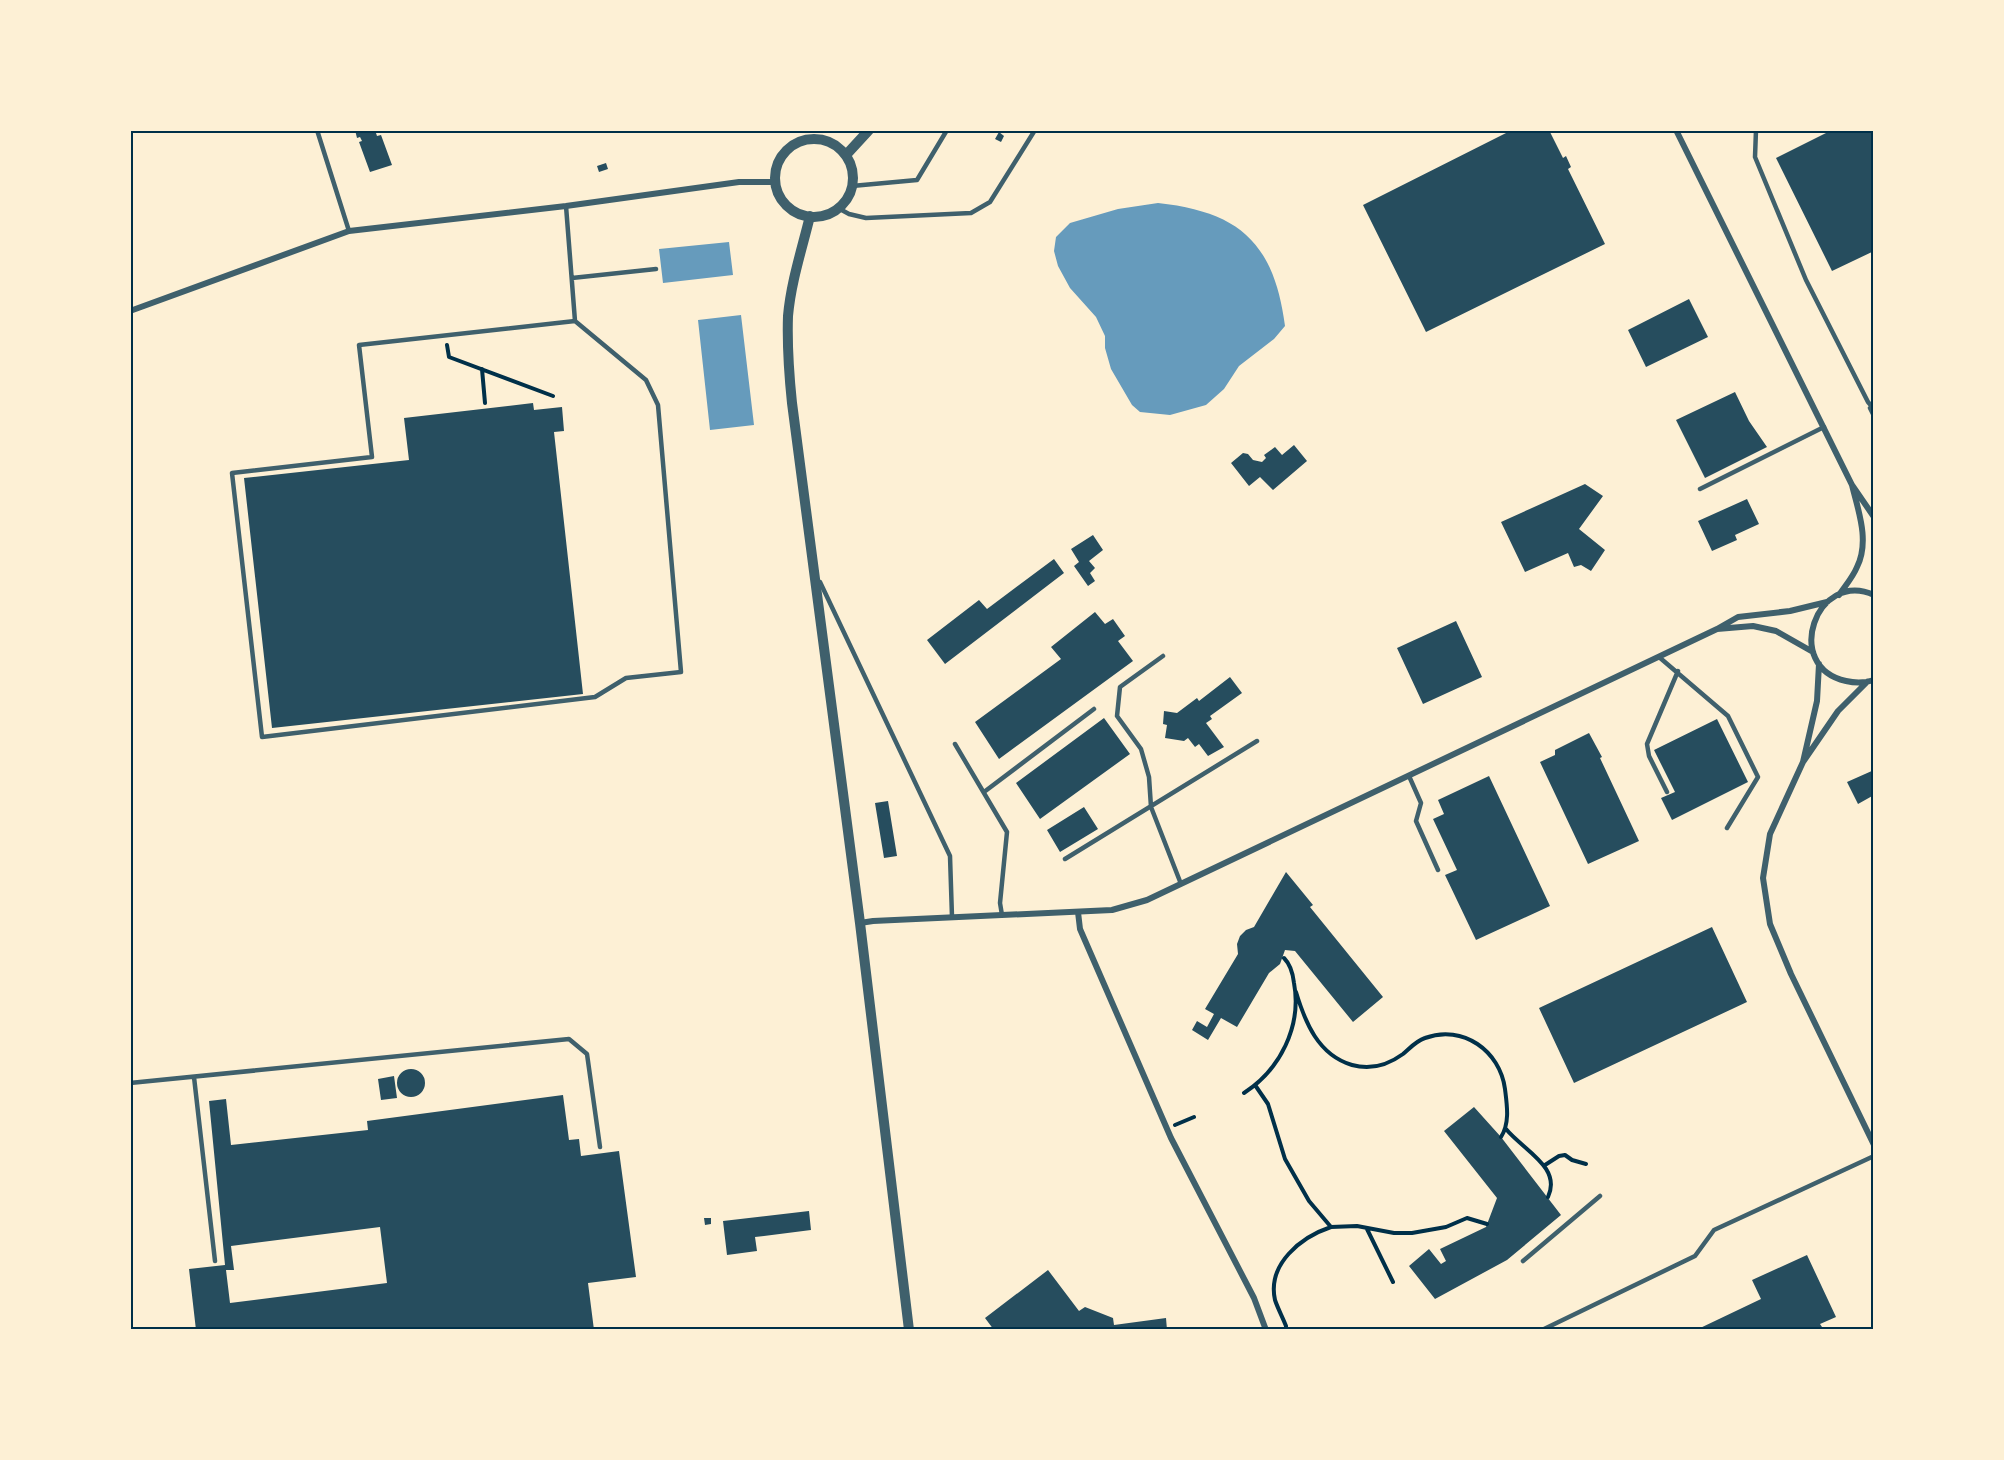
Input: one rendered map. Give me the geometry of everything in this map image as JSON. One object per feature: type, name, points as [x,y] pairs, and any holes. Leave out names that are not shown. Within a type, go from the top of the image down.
[{"type":"street","points":[[795,130],[800,141]]},
{"type":"street","points":[[846,155],[869,130]]},
{"type":"street","points":[[1676,130],[1852,485],[1874,518]]},
{"type":"street","points":[[825,140],[837,146],[846,155],[851,164],[852,186],[849,196],[838,208],[822,216],[810,216],[798,213],[779,195],[775,182],[776,169],[789,148],[800,141],[825,140]]},
{"type":"street","points":[[130,310],[349,231],[566,206],[739,182],[775,182]]},
{"type":"street","points":[[810,216],[788,314],[788,360],[909,1329]]},
{"type":"street","points":[[1852,485],[1862,523],[1863,543],[1858,566],[1839,594],[1818,612],[1812,625],[1811,639],[1813,652],[1819,664],[1828,673],[1839,680],[1854,683],[1871,681]]},
{"type":"street","points":[[1839,594],[1854,591],[1874,595]]},
{"type":"street","points":[[860,923],[1112,910],[1147,900],[1659,657],[1738,617],[1790,611],[1827,602]]},
{"type":"street","points":[[1717,629],[1753,626],[1776,631],[1813,652]]},
{"type":"street","points":[[1803,762],[1817,701],[1819,664]]},
{"type":"street","points":[[1871,681],[1838,711],[1803,762],[1770,834],[1763,878],[1770,924],[1791,974],[1874,1145]]},
{"type":"street","points":[[1078,912],[1080,929],[1167,1128],[1254,1299],[1266,1329]]},
{"type":"lane","points":[[317,130],[349,231]]},
{"type":"lane","points":[[852,186],[916,180],[947,130]]},
{"type":"lane","points":[[838,208],[849,214],[866,218],[971,213],[990,202],[1035,130]]},
{"type":"lane","points":[[1756,130],[1755,157],[1759,167],[1806,280],[1874,416]]},
{"type":"lane","points":[[566,206],[575,321],[646,380],[658,405],[681,672],[627,678],[595,697],[262,737],[232,473],[372,457],[359,345],[575,321]]},
{"type":"lane","points":[[572,278],[656,269]]},
{"type":"lane","points":[[1868,402],[1874,409]]},
{"type":"lane","points":[[1700,489],[1824,427]]},
{"type":"lane","points":[[813,568],[950,856],[952,917]]},
{"type":"lane","points":[[1163,656],[1119,687],[1118,716],[1141,749],[1149,777],[1151,807],[1181,884]]},
{"type":"lane","points":[[1659,657],[1728,716],[1758,777],[1727,828]]},
{"type":"lane","points":[[1667,792],[1649,756],[1647,744],[1677,671]]},
{"type":"lane","points":[[984,792],[1094,709]]},
{"type":"lane","points":[[1065,859],[1257,741]]},
{"type":"lane","points":[[955,744],[1007,832],[1000,903],[1002,915]]},
{"type":"lane","points":[[1409,776],[1421,803],[1416,821],[1438,870]]},
{"type":"lane","points":[[130,1083],[569,1039],[587,1054],[600,1147]]},
{"type":"lane","points":[[194,1077],[215,1261]]},
{"type":"lane","points":[[1542,1329],[1695,1256],[1714,1230],[1874,1155]]},
{"type":"lane","points":[[1523,1262],[1600,1196]]},
{"type":"path","points":[[446,336],[449,357],[553,396]]},
{"type":"path","points":[[482,369],[485,403]]},
{"type":"path","points":[[1284,958],[1290,968],[1302,1012],[1317,1041],[1338,1059],[1365,1067],[1382,1065],[1425,1038],[1438,1035],[1469,1039],[1490,1053],[1503,1077],[1506,1129],[1501,1137]]},
{"type":"path","points":[[1244,1093],[1274,1065],[1289,1039],[1296,1008],[1296,992]]},
{"type":"path","points":[[1255,1084],[1268,1104],[1289,1167],[1309,1201],[1331,1227]]},
{"type":"path","points":[[1167,1128],[1194,1117]]},
{"type":"path","points":[[1506,1129],[1548,1169],[1552,1189],[1548,1197]]},
{"type":"path","points":[[1545,1165],[1565,1155],[1572,1160],[1586,1164]]},
{"type":"path","points":[[1286,1329],[1275,1298],[1276,1275],[1287,1256],[1305,1239],[1331,1227],[1343,1226],[1394,1233],[1412,1233],[1446,1227],[1467,1218],[1487,1224]]},
{"type":"path","points":[[1367,1228],[1393,1282]]},
{"type":"water","points":[[1158,203],[1187,207],[1211,214],[1231,224],[1248,237],[1262,253],[1272,273],[1280,297],[1285,326],[1274,339],[1239,366],[1224,389],[1206,405],[1170,415],[1140,412],[1132,405],[1111,369],[1105,348],[1105,336],[1096,317],[1070,288],[1058,266],[1054,251],[1056,237],[1070,223],[1118,209]]},
{"type":"water","points":[[729,242],[733,275],[663,283],[659,249]]},
{"type":"water","points":[[741,315],[754,425],[710,430],[698,320]]},
{"type":"building","points":[[355,130],[375,130],[377,136],[381,135],[392,165],[370,172],[359,142],[362,141],[360,137],[357,138]]},
{"type":"building","points":[[1512,130],[1549,130],[1563,158],[1566,156],[1571,167],[1568,169],[1605,244],[1426,332],[1363,205]]},
{"type":"building","points":[[1832,130],[1874,130],[1874,251],[1832,271],[1776,158]]},
{"type":"building","points":[[999,132],[1004,136],[1001,142],[995,139]]},
{"type":"building","points":[[606,163],[608,169],[599,172],[597,166]]},
{"type":"building","points":[[1689,299],[1708,337],[1646,367],[1628,330]]},
{"type":"building","points":[[1735,392],[1749,421],[1767,447],[1705,478],[1676,420]]},
{"type":"building","points":[[533,403],[534,410],[562,407],[564,431],[554,432],[583,694],[272,728],[244,478],[409,460],[404,418]]},
{"type":"building","points":[[1294,445],[1307,461],[1273,490],[1260,477],[1249,486],[1231,463],[1243,453],[1248,454],[1253,460],[1262,462],[1266,458],[1264,455],[1275,447],[1282,455]]},
{"type":"building","points":[[1585,484],[1603,496],[1579,529],[1605,550],[1591,571],[1581,565],[1574,567],[1568,553],[1525,572],[1501,522]]},
{"type":"building","points":[[1747,499],[1759,524],[1735,535],[1737,540],[1712,551],[1698,521]]},
{"type":"building","points":[[1093,535],[1103,550],[1089,561],[1095,568],[1090,573],[1095,581],[1088,586],[1074,566],[1079,562],[1071,549]]},
{"type":"building","points":[[1054,559],[1064,573],[945,664],[927,640],[979,600],[987,609]]},
{"type":"building","points":[[1095,612],[1105,624],[1113,619],[1125,636],[1118,641],[1133,661],[999,759],[975,722],[1061,659],[1051,647]]},
{"type":"building","points":[[1456,621],[1482,677],[1423,704],[1397,648]]},
{"type":"building","points":[[1230,677],[1242,693],[1210,716],[1212,719],[1206,723],[1224,747],[1208,756],[1199,744],[1195,747],[1188,738],[1184,741],[1165,738],[1167,725],[1163,724],[1164,711],[1177,713],[1197,698],[1199,701]]},
{"type":"building","points":[[1104,718],[1130,754],[1040,819],[1016,783]]},
{"type":"building","points":[[1717,719],[1748,782],[1672,820],[1661,798],[1675,792],[1654,750]]},
{"type":"building","points":[[1589,733],[1639,841],[1588,864],[1540,762],[1555,755],[1555,750]]},
{"type":"building","points":[[1874,770],[1874,795],[1858,804],[1847,782]]},
{"type":"building","points":[[1489,776],[1550,906],[1476,940],[1445,875],[1457,870],[1433,819],[1444,814],[1438,800]]},
{"type":"building","points":[[888,801],[897,856],[884,858],[875,803]]},
{"type":"building","points":[[1084,807],[1098,829],[1060,852],[1047,830]]},
{"type":"building","points":[[1286,872],[1313,905],[1310,907],[1383,997],[1353,1022],[1295,951],[1285,950],[1280,964],[1269,973],[1237,1027],[1221,1018],[1208,1040],[1192,1030],[1197,1021],[1207,1027],[1214,1014],[1205,1009],[1238,954],[1237,944],[1240,936],[1246,930],[1254,927]]},
{"type":"building","points":[[1712,927],[1747,1002],[1574,1083],[1539,1008]]},
{"type":"building","points":[[411,1069],[421,1073],[425,1083],[421,1093],[411,1097],[401,1093],[397,1083],[401,1073]]},
{"type":"building","points":[[394,1076],[397,1098],[381,1100],[378,1079]]},
{"type":"building","points":[[563,1095],[569,1140],[579,1139],[581,1156],[619,1151],[636,1277],[588,1283],[594,1330],[196,1330],[189,1269],[225,1265],[209,1101],[226,1099],[231,1145],[368,1130],[367,1121]],"holes":[[[380,1227],[387,1283],[230,1303],[226,1270],[234,1270],[231,1246]]]},
{"type":"building","points":[[1474,1107],[1501,1137],[1561,1215],[1507,1260],[1435,1299],[1409,1266],[1429,1249],[1441,1264],[1446,1261],[1440,1249],[1486,1227],[1497,1198],[1444,1131]]},
{"type":"building","points":[[809,1211],[811,1230],[755,1237],[757,1251],[727,1255],[723,1221]]},
{"type":"building","points":[[704,1218],[711,1218],[711,1224],[705,1225]]},
{"type":"building","points":[[1807,1255],[1836,1317],[1820,1324],[1822,1327],[1816,1330],[1696,1330],[1761,1299],[1752,1280]]},
{"type":"building","points":[[1048,1270],[1079,1311],[1085,1307],[1113,1318],[1114,1325],[1166,1318],[1167,1330],[994,1330],[985,1318]]}]
